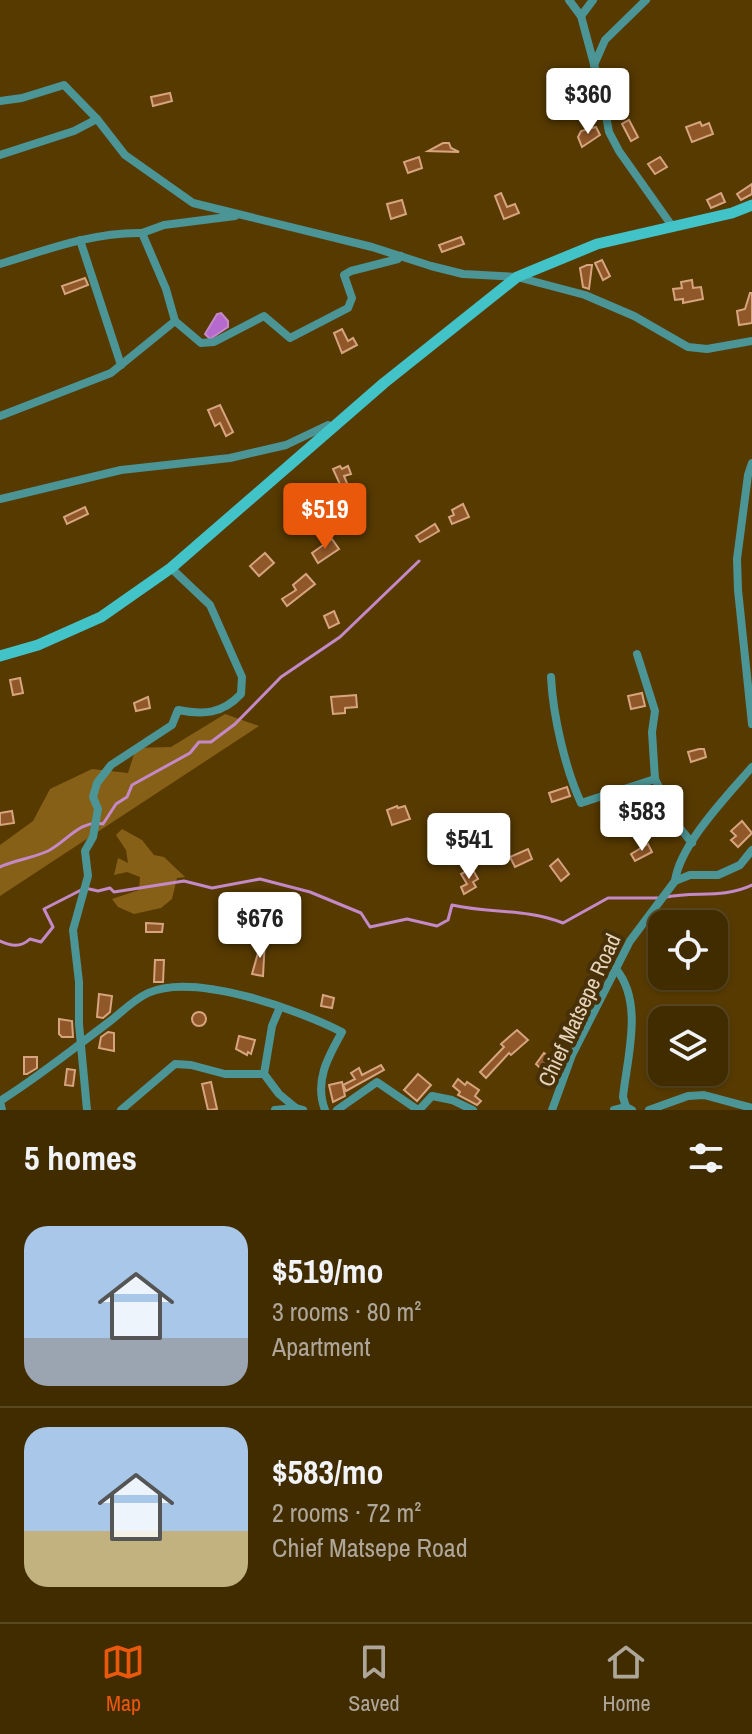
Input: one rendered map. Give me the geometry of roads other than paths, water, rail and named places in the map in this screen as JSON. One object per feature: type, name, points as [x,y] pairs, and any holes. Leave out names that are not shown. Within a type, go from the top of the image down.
[{"type":"street","points":[[569,0],[581,16],[609,132],[672,226]]},
{"type":"street","points":[[581,16],[593,0]]},
{"type":"street","points":[[594,65],[605,40],[646,0]]},
{"type":"street","points":[[0,101],[22,98],[64,85],[97,119],[125,155],[193,203],[463,274],[517,277],[585,295],[634,316],[688,347],[707,349],[752,341]]},
{"type":"street","points":[[0,155],[74,131],[97,119]]},
{"type":"street","points":[[0,656],[38,645],[101,617],[171,568],[333,427],[517,277],[597,244],[732,213],[752,205]]},
{"type":"street","points":[[0,264],[80,240],[142,233],[164,225],[238,215]]},
{"type":"street","points":[[142,233],[166,289],[175,321],[201,343],[214,342],[264,316],[290,338],[348,308],[352,298],[344,275],[401,256]]},
{"type":"street","points":[[80,240],[121,365]]},
{"type":"street","points":[[0,416],[111,373],[175,321]]},
{"type":"street","points":[[0,499],[121,470],[230,458],[286,445],[328,425],[333,427]]},
{"type":"street","points":[[752,463],[737,559],[752,724]]},
{"type":"street","points":[[87,1110],[73,930],[88,876],[85,851],[93,837],[93,822],[98,809],[93,797],[97,783],[111,765],[172,725],[178,710],[209,714],[234,702],[241,694],[242,677],[210,605],[171,568]]},
{"type":"street","points":[[637,654],[655,711],[652,732],[655,779],[679,827],[692,843]]},
{"type":"street","points":[[551,677],[552,709],[571,781],[581,803],[655,779]]},
{"type":"street","name":"Chief Matsepe Road","points":[[552,1110],[572,1055],[630,941],[675,881],[677,868],[706,822],[752,767]]},
{"type":"street","points":[[675,881],[690,875],[718,875],[740,865],[752,850]]},
{"type":"street","points":[[614,1110],[629,1108],[623,1097],[631,1036],[631,1000],[626,981],[616,969]]},
{"type":"street","points":[[2,1110],[0,1101],[37,1078],[138,998],[162,988],[184,987],[249,996],[311,1016],[342,1032],[323,1069],[321,1083],[325,1110]]},
{"type":"street","points":[[280,1007],[272,1026],[264,1074],[279,1094],[300,1109]]},
{"type":"street","points":[[121,1110],[175,1064],[225,1074],[264,1074]]},
{"type":"street","points":[[337,1110],[377,1082],[418,1110],[432,1096],[452,1100],[473,1110]]},
{"type":"street","points":[[649,1110],[688,1096],[704,1095],[752,1108]]},
{"type":"street","points":[[275,1110],[300,1109]]},
{"type":"waterway","points":[[0,867],[48,851],[88,825],[103,824],[116,804],[127,797],[132,785],[190,753],[199,742],[211,742],[235,724],[281,677],[340,637],[419,561]]},
{"type":"waterway","points":[[0,941],[15,945],[30,939],[41,942],[53,927],[44,909],[85,888],[98,891],[110,888],[114,892],[184,881],[212,888],[260,879],[310,892],[361,913],[370,927],[407,919],[437,926],[448,920],[452,905],[534,915],[563,923],[608,898],[658,898]]},
{"type":"waterway","points":[[666,897],[730,892],[752,885]]}]
